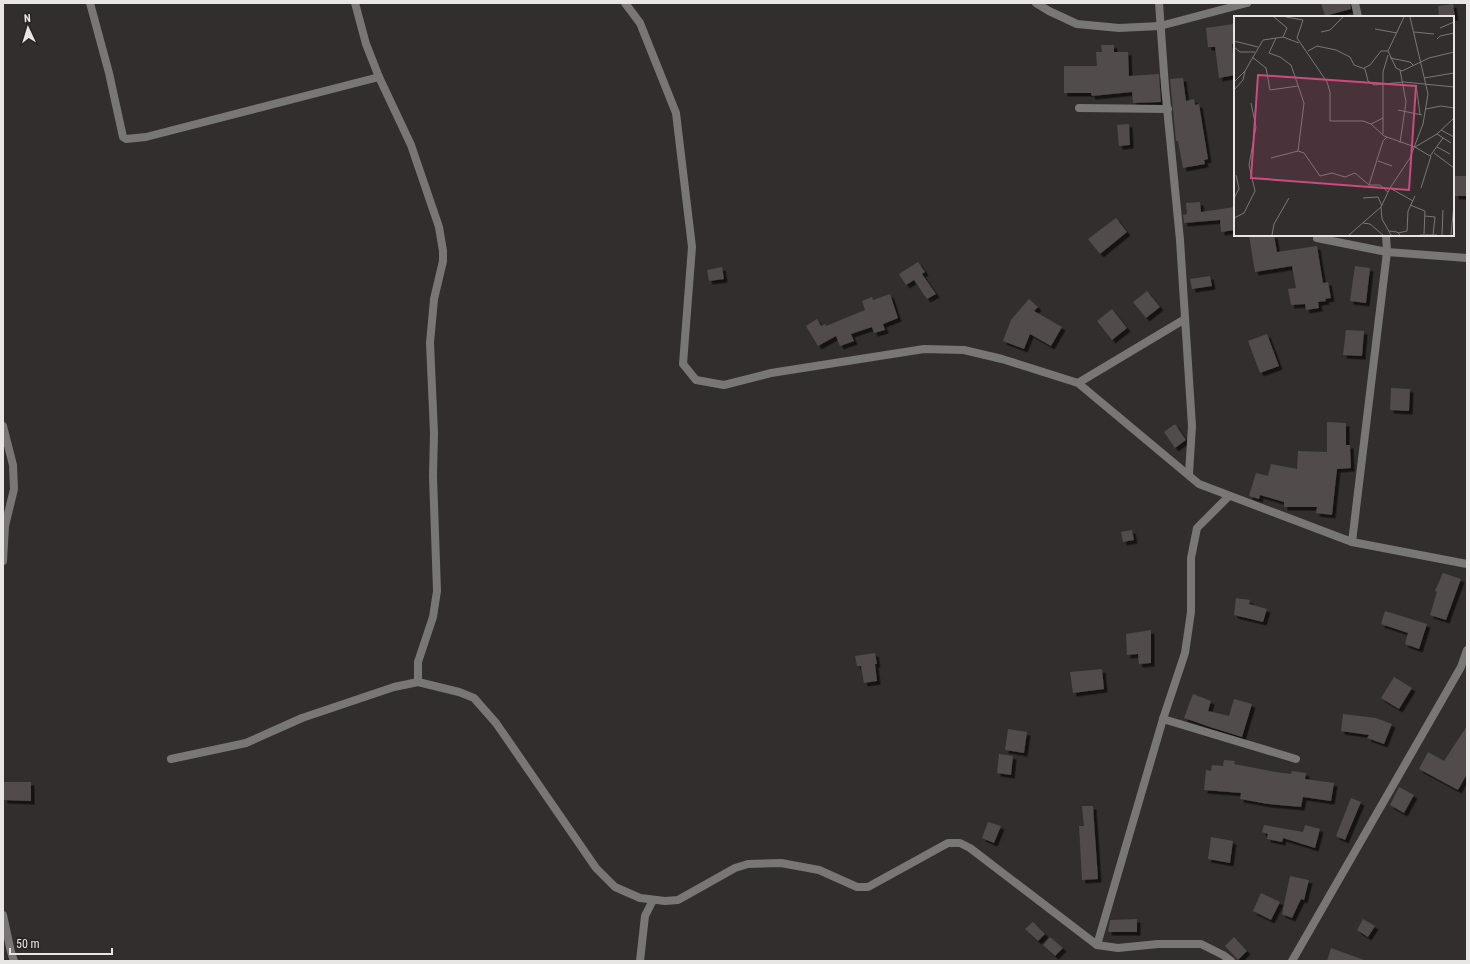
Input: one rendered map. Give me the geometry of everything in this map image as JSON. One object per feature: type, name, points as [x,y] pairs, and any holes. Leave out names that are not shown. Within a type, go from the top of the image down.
[{"type":"street","points":[[90,3],[109,73],[123,137],[126,139],[146,137],[378,77]]},
{"type":"street","points":[[355,3],[366,44],[378,77],[410,145],[440,227],[444,251],[434,299],[430,342],[434,433],[433,476],[437,591],[433,617],[418,662],[418,682]]},
{"type":"street","points":[[625,3],[640,23],[676,113],[692,247],[683,364],[696,380],[724,385],[771,373],[924,349],[964,350],[1002,359],[1078,383],[1189,474],[1199,484],[1352,542],[1467,564]]},
{"type":"street","points":[[1036,3],[1077,24],[1119,28],[1160,26],[1247,3]]},
{"type":"street","points":[[1159,3],[1165,87],[1180,240],[1192,426],[1189,474]]},
{"type":"street","points":[[1355,3],[1358,16]]},
{"type":"street","points":[[1079,108],[1168,109]]},
{"type":"street","points":[[1352,542],[1387,252],[1386,236]]},
{"type":"street","points":[[1317,238],[1387,252],[1467,258]]},
{"type":"street","points":[[1078,383],[1185,319]]},
{"type":"street","points":[[3,426],[13,465],[14,489],[5,526],[3,561]]},
{"type":"street","points":[[1097,945],[1163,719],[1185,653],[1191,612],[1191,558],[1197,528],[1229,496]]},
{"type":"street","points":[[1292,961],[1461,667],[1467,650]]},
{"type":"street","points":[[171,759],[246,743],[302,718],[394,687],[418,682],[459,692],[474,698],[496,723],[596,868],[615,887],[640,898],[653,900],[678,900],[735,868],[748,864],[781,863],[819,870],[857,887],[868,887],[948,843],[960,842],[970,848],[1097,945],[1118,948],[1158,944],[1201,944],[1223,955],[1231,961]]},
{"type":"street","points":[[1163,719],[1296,759]]},
{"type":"street","points":[[640,961],[645,916],[653,900]]},
{"type":"street","points":[[3,915],[14,961]]},
{"type":"building","points":[[1321,3],[1350,3],[1351,9],[1325,16]]},
{"type":"building","points":[[1453,4],[1455,17],[1439,16],[1438,6]]},
{"type":"building","points":[[1234,24],[1234,44],[1232,44],[1234,75],[1219,78],[1215,47],[1208,47],[1206,28]]},
{"type":"building","points":[[1101,45],[1114,45],[1114,52],[1128,52],[1129,76],[1159,74],[1161,102],[1133,103],[1132,92],[1092,96],[1091,93],[1064,93],[1064,66],[1097,66],[1096,52],[1102,52]]},
{"type":"building","points":[[1183,78],[1186,101],[1194,99],[1195,105],[1199,104],[1208,159],[1204,160],[1205,164],[1183,168],[1178,141],[1176,141],[1170,79]]},
{"type":"building","points":[[1129,124],[1130,145],[1119,146],[1117,125]]},
{"type":"building","points":[[1455,176],[1467,176],[1467,196],[1455,196]]},
{"type":"building","points":[[1200,202],[1201,212],[1234,207],[1234,230],[1221,232],[1220,220],[1184,223],[1183,215],[1187,214],[1186,203]]},
{"type":"building","points":[[1116,218],[1127,232],[1100,254],[1088,239]]},
{"type":"building","points":[[1249,236],[1274,236],[1277,252],[1317,246],[1323,283],[1328,282],[1331,298],[1325,299],[1326,301],[1318,302],[1319,308],[1306,310],[1305,304],[1291,305],[1288,289],[1296,288],[1292,266],[1255,272]]},
{"type":"building","points":[[918,262],[925,272],[922,274],[936,294],[927,299],[914,280],[906,285],[899,274]]},
{"type":"building","points":[[1355,266],[1370,268],[1366,303],[1350,301]]},
{"type":"building","points":[[722,267],[724,279],[709,281],[707,270]]},
{"type":"building","points":[[1210,276],[1212,286],[1192,289],[1190,279]]},
{"type":"building","points":[[1147,291],[1160,307],[1146,318],[1133,302]]},
{"type":"building","points":[[890,294],[898,318],[883,324],[885,330],[874,333],[872,327],[851,334],[854,341],[840,346],[836,336],[818,346],[806,326],[817,319],[821,326],[825,324],[826,326],[865,310],[862,301],[872,297],[873,300]]},
{"type":"building","points":[[1029,299],[1038,307],[1034,311],[1062,327],[1051,346],[1030,334],[1024,349],[1003,341],[1011,320]]},
{"type":"building","points":[[1112,309],[1127,328],[1112,340],[1097,321]]},
{"type":"building","points":[[1346,330],[1364,331],[1362,356],[1343,355]]},
{"type":"building","points":[[1267,334],[1279,366],[1260,373],[1248,341]]},
{"type":"building","points":[[1391,388],[1410,389],[1409,411],[1390,410]]},
{"type":"building","points":[[1327,422],[1346,423],[1346,445],[1350,445],[1351,468],[1337,469],[1332,515],[1316,513],[1317,507],[1284,507],[1284,502],[1260,495],[1259,499],[1249,496],[1256,473],[1268,476],[1271,464],[1297,469],[1298,451],[1327,452]]},
{"type":"building","points":[[1175,424],[1186,440],[1175,448],[1164,432]]},
{"type":"building","points":[[1132,530],[1134,540],[1123,542],[1121,532]]},
{"type":"building","points":[[1443,573],[1461,579],[1446,620],[1430,615],[1437,592],[1435,591]]},
{"type":"building","points":[[1236,598],[1250,600],[1249,604],[1267,609],[1263,622],[1234,615]]},
{"type":"building","points":[[1385,611],[1427,624],[1419,649],[1405,644],[1408,633],[1381,624]]},
{"type":"building","points":[[1151,630],[1151,663],[1139,664],[1138,654],[1127,655],[1126,634]]},
{"type":"building","points":[[875,653],[877,664],[875,664],[877,681],[864,683],[861,666],[857,666],[855,656]]},
{"type":"building","points":[[1102,669],[1104,689],[1073,693],[1070,672]]},
{"type":"building","points":[[1394,677],[1412,688],[1399,709],[1381,698]]},
{"type":"building","points":[[1193,694],[1211,701],[1208,711],[1229,716],[1234,699],[1252,704],[1242,737],[1184,718]]},
{"type":"building","points":[[1343,714],[1376,718],[1392,724],[1384,744],[1367,738],[1369,735],[1341,731]]},
{"type":"building","points":[[1467,726],[1467,774],[1458,790],[1419,769],[1428,752],[1444,761]]},
{"type":"building","points":[[1008,729],[1027,732],[1024,753],[1005,750]]},
{"type":"building","points":[[999,754],[1013,756],[1011,775],[997,773]]},
{"type":"building","points":[[1224,760],[1235,761],[1234,764],[1276,772],[1291,774],[1292,771],[1306,773],[1305,779],[1334,783],[1331,801],[1303,797],[1301,807],[1268,804],[1240,799],[1241,793],[1204,790],[1206,770],[1211,771],[1212,765],[1223,766]]},
{"type":"building","points":[[4,782],[31,782],[31,801],[4,800]]},
{"type":"building","points":[[1399,787],[1414,795],[1404,813],[1390,805]]},
{"type":"building","points":[[1351,798],[1361,802],[1345,840],[1336,836]]},
{"type":"building","points":[[1082,806],[1093,806],[1098,879],[1082,880],[1079,826],[1084,826]]},
{"type":"building","points":[[988,822],[1001,826],[994,843],[982,838]]},
{"type":"building","points":[[1264,825],[1303,832],[1305,825],[1320,829],[1315,848],[1283,838],[1282,842],[1267,839],[1268,834],[1262,832]]},
{"type":"building","points":[[1211,837],[1233,841],[1230,863],[1208,859]]},
{"type":"building","points":[[1290,876],[1309,880],[1304,900],[1301,899],[1292,918],[1282,914]]},
{"type":"building","points":[[1261,893],[1280,902],[1271,920],[1253,911]]},
{"type":"building","points":[[1137,919],[1137,932],[1108,932],[1110,920]]},
{"type":"building","points":[[1363,919],[1375,926],[1368,937],[1357,930]]},
{"type":"building","points":[[1033,922],[1045,934],[1038,941],[1025,929]]},
{"type":"building","points":[[1050,937],[1063,948],[1055,956],[1043,945]]},
{"type":"building","points":[[1234,937],[1247,951],[1238,960],[1225,946]]},
{"type":"building","points":[[1331,948],[1364,960],[1364,961],[1327,961]]}]
